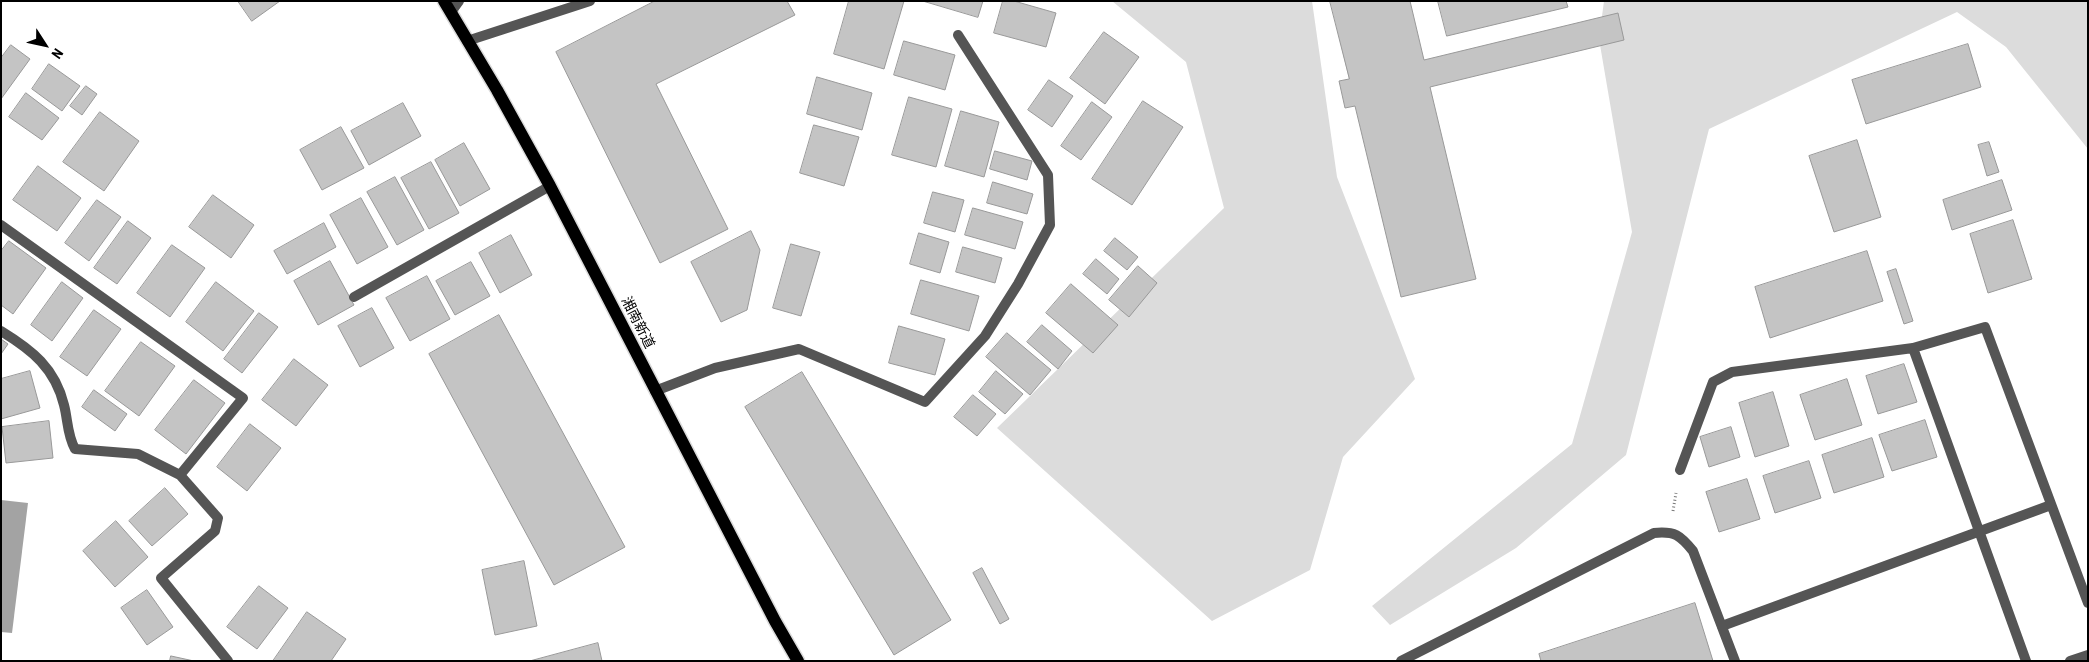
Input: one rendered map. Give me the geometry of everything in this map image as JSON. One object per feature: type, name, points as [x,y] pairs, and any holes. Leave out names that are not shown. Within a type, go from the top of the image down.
[{"type":"main road","name":"湘南新道","points":[[448,6],[550,186],[775,621],[798,661]]},
{"type":"street","points":[[448,6],[459,1]]},
{"type":"street","points":[[467,41],[590,1]]},
{"type":"street","points":[[655,391],[715,368],[798,349],[925,402],[985,336],[1018,284],[1050,225],[1048,175],[958,35]]},
{"type":"street","points":[[354,297],[550,186]]},
{"type":"street","points":[[1,225],[243,398],[180,475]]},
{"type":"street","points":[[1680,470],[1713,382],[1732,372],[1913,348],[1985,327],[2088,603]]},
{"type":"street","points":[[1,331],[24,345],[45,364],[64,404],[69,438],[75,449],[138,454],[180,475],[218,518],[215,531],[161,578],[228,661]]},
{"type":"street","points":[[1913,348],[2026,661]]},
{"type":"street","points":[[1722,626],[2051,505]]},
{"type":"street","points":[[1401,661],[1654,533],[1669,531],[1683,538],[1693,550],[1735,661]]},
{"type":"street","points":[[2070,661],[2088,655]]},
{"type":"path","points":[[1669,531],[1680,470]]},
{"type":"shaded area","points":[[1112,1],[1312,1],[1337,177],[1415,379],[1343,457],[1310,570],[1212,621],[997,428],[1224,208],[1186,62]]},
{"type":"shaded area","points":[[1604,1],[2088,1],[2088,149],[2006,47],[1957,12],[1709,129],[1626,455],[1516,548],[1390,625],[1372,606],[1572,444],[1632,232],[1599,39]]},
{"type":"shaded area","points":[[1,500],[28,503],[12,633],[1,632]]},
{"type":"building","points":[[238,1],[280,1],[252,21]]},
{"type":"building","points":[[655,1],[787,1],[795,15],[656,84],[728,229],[660,263],[556,52]]},
{"type":"building","points":[[849,1],[904,1],[884,69],[834,54]]},
{"type":"building","points":[[923,1],[983,1],[978,17]]},
{"type":"building","points":[[1003,1],[1014,1],[1056,13],[1046,47],[994,33]]},
{"type":"building","points":[[1330,1],[1410,1],[1424,60],[1618,13],[1624,40],[1430,87],[1476,279],[1401,297],[1355,106],[1345,108],[1339,81],[1349,79]]},
{"type":"building","points":[[1438,1],[1566,1],[1568,7],[1447,36]]},
{"type":"building","points":[[1104,32],[1139,57],[1105,104],[1070,78]]},
{"type":"building","points":[[904,41],[955,55],[945,90],[894,75]]},
{"type":"building","points":[[1968,44],[1981,87],[1866,124],[1852,80]]},
{"type":"building","points":[[11,45],[30,59],[1,99],[1,58]]},
{"type":"building","points":[[49,64],[80,86],[62,111],[32,89]]},
{"type":"building","points":[[817,77],[872,93],[862,130],[807,114]]},
{"type":"building","points":[[1049,80],[1073,96],[1052,127],[1028,110]]},
{"type":"building","points":[[86,86],[97,94],[82,115],[70,106]]},
{"type":"building","points":[[26,93],[59,118],[42,140],[9,117]]},
{"type":"building","points":[[909,97],[952,109],[936,167],[892,155]]},
{"type":"building","points":[[1143,101],[1183,127],[1132,205],[1092,179]]},
{"type":"building","points":[[1092,102],[1112,117],[1081,160],[1061,146]]},
{"type":"building","points":[[403,103],[421,136],[369,165],[351,131]]},
{"type":"building","points":[[961,111],[999,122],[984,177],[945,166]]},
{"type":"building","points":[[100,112],[139,141],[104,191],[63,162]]},
{"type":"building","points":[[814,125],[859,137],[844,186],[800,173]]},
{"type":"building","points":[[341,127],[364,168],[322,190],[300,150]]},
{"type":"building","points":[[1857,140],[1881,217],[1834,232],[1809,156]]},
{"type":"building","points":[[1989,142],[1999,172],[1987,176],[1978,145]]},
{"type":"building","points":[[464,143],[490,189],[460,206],[435,160]]},
{"type":"building","points":[[995,151],[1032,161],[1027,180],[990,169]]},
{"type":"building","points":[[431,162],[459,213],[429,229],[401,178]]},
{"type":"building","points":[[38,166],[81,198],[57,231],[13,200]]},
{"type":"building","points":[[395,177],[424,230],[397,245],[367,192]]},
{"type":"building","points":[[2002,180],[2012,210],[1952,230],[1943,200]]},
{"type":"building","points":[[993,182],[1033,194],[1027,214],[987,203]]},
{"type":"building","points":[[933,192],[964,200],[955,232],[924,223]]},
{"type":"building","points":[[213,195],[254,225],[231,258],[189,227]]},
{"type":"building","points":[[361,198],[388,247],[357,264],[330,215]]},
{"type":"building","points":[[97,200],[121,217],[89,261],[65,243]]},
{"type":"building","points":[[973,208],[1023,222],[1015,249],[965,235]]},
{"type":"building","points":[[2013,220],[2032,279],[1988,293],[1970,234]]},
{"type":"building","points":[[128,221],[151,238],[117,284],[94,268]]},
{"type":"building","points":[[324,223],[336,247],[287,274],[274,251]]},
{"type":"building","points":[[751,231],[760,250],[747,310],[721,322],[691,262]]},
{"type":"building","points":[[919,233],[949,242],[940,273],[910,264]]},
{"type":"building","points":[[511,235],[532,275],[500,293],[479,253]]},
{"type":"building","points":[[1115,238],[1138,257],[1127,270],[1104,251]]},
{"type":"building","points":[[9,241],[46,268],[13,314],[1,305],[1,251]]},
{"type":"building","points":[[791,244],[820,252],[801,316],[773,308]]},
{"type":"building","points":[[172,245],[205,268],[170,317],[137,293]]},
{"type":"building","points":[[963,247],[1002,258],[995,283],[956,272]]},
{"type":"building","points":[[1867,251],[1883,301],[1770,338],[1755,287]]},
{"type":"building","points":[[1096,259],[1119,279],[1107,294],[1083,274]]},
{"type":"building","points":[[330,261],[354,305],[318,325],[294,281]]},
{"type":"building","points":[[471,262],[490,296],[455,315],[436,281]]},
{"type":"building","points":[[1138,266],[1157,283],[1129,317],[1109,300]]},
{"type":"building","points":[[1896,269],[1913,321],[1904,324],[1887,272]]},
{"type":"building","points":[[427,276],[450,319],[410,341],[386,298]]},
{"type":"building","points":[[921,280],[979,296],[969,331],[911,314]]},
{"type":"building","points":[[62,282],[83,298],[52,341],[31,325]]},
{"type":"building","points":[[216,282],[254,311],[223,351],[186,322]]},
{"type":"building","points":[[1071,284],[1118,325],[1093,353],[1046,313]]},
{"type":"building","points":[[372,308],[394,348],[360,367],[338,326]]},
{"type":"building","points":[[94,310],[121,329],[87,376],[60,357]]},
{"type":"building","points":[[259,313],[278,327],[242,373],[224,359]]},
{"type":"building","points":[[499,315],[625,547],[554,585],[429,354]]},
{"type":"building","points":[[1042,325],[1072,351],[1058,369],[1027,342]]},
{"type":"building","points":[[899,326],[945,339],[935,375],[889,363]]},
{"type":"building","points":[[1007,333],[1051,370],[1030,395],[986,357]]},
{"type":"building","points":[[1,339],[8,344],[1,354]]},
{"type":"building","points":[[141,342],[175,366],[139,416],[105,391]]},
{"type":"building","points":[[294,359],[328,385],[296,426],[262,400]]},
{"type":"building","points":[[1904,364],[1917,402],[1878,414],[1866,376]]},
{"type":"building","points":[[30,371],[40,408],[1,419],[1,379]]},
{"type":"building","points":[[996,371],[1023,394],[1005,414],[979,392]]},
{"type":"building","points":[[802,372],[951,620],[894,655],[745,407]]},
{"type":"building","points":[[1847,379],[1862,425],[1815,440],[1800,395]]},
{"type":"building","points":[[194,380],[225,403],[186,454],[155,430]]},
{"type":"building","points":[[94,390],[127,414],[115,431],[82,407]]},
{"type":"building","points":[[1773,392],[1789,446],[1755,457],[1739,403]]},
{"type":"building","points":[[973,395],[996,414],[977,436],[954,417]]},
{"type":"building","points":[[1925,420],[1937,457],[1892,471],[1879,435]]},
{"type":"building","points":[[49,421],[53,458],[6,463],[2,427]]},
{"type":"building","points":[[250,424],[281,448],[247,491],[217,467]]},
{"type":"building","points":[[1731,427],[1740,457],[1709,467],[1700,437]]},
{"type":"building","points":[[1872,438],[1884,477],[1834,493],[1822,455]]},
{"type":"building","points":[[1809,461],[1821,498],[1775,513],[1763,476]]},
{"type":"building","points":[[1747,479],[1760,519],[1719,532],[1706,492]]},
{"type":"building","points":[[165,488],[188,514],[152,546],[129,521]]},
{"type":"building","points":[[116,521],[148,557],[115,587],[83,551]]},
{"type":"building","points":[[524,561],[537,626],[495,635],[482,570]]},
{"type":"building","points":[[982,568],[1009,619],[1000,624],[973,573]]},
{"type":"building","points":[[259,586],[288,608],[257,649],[227,627]]},
{"type":"building","points":[[147,590],[173,627],[147,645],[121,608]]},
{"type":"building","points":[[1695,603],[1713,661],[1541,661],[1539,654]]},
{"type":"building","points":[[307,612],[346,639],[331,661],[273,661]]},
{"type":"building","points":[[598,643],[602,661],[530,661]]},
{"type":"building","points":[[171,656],[194,661],[170,661]]}]
